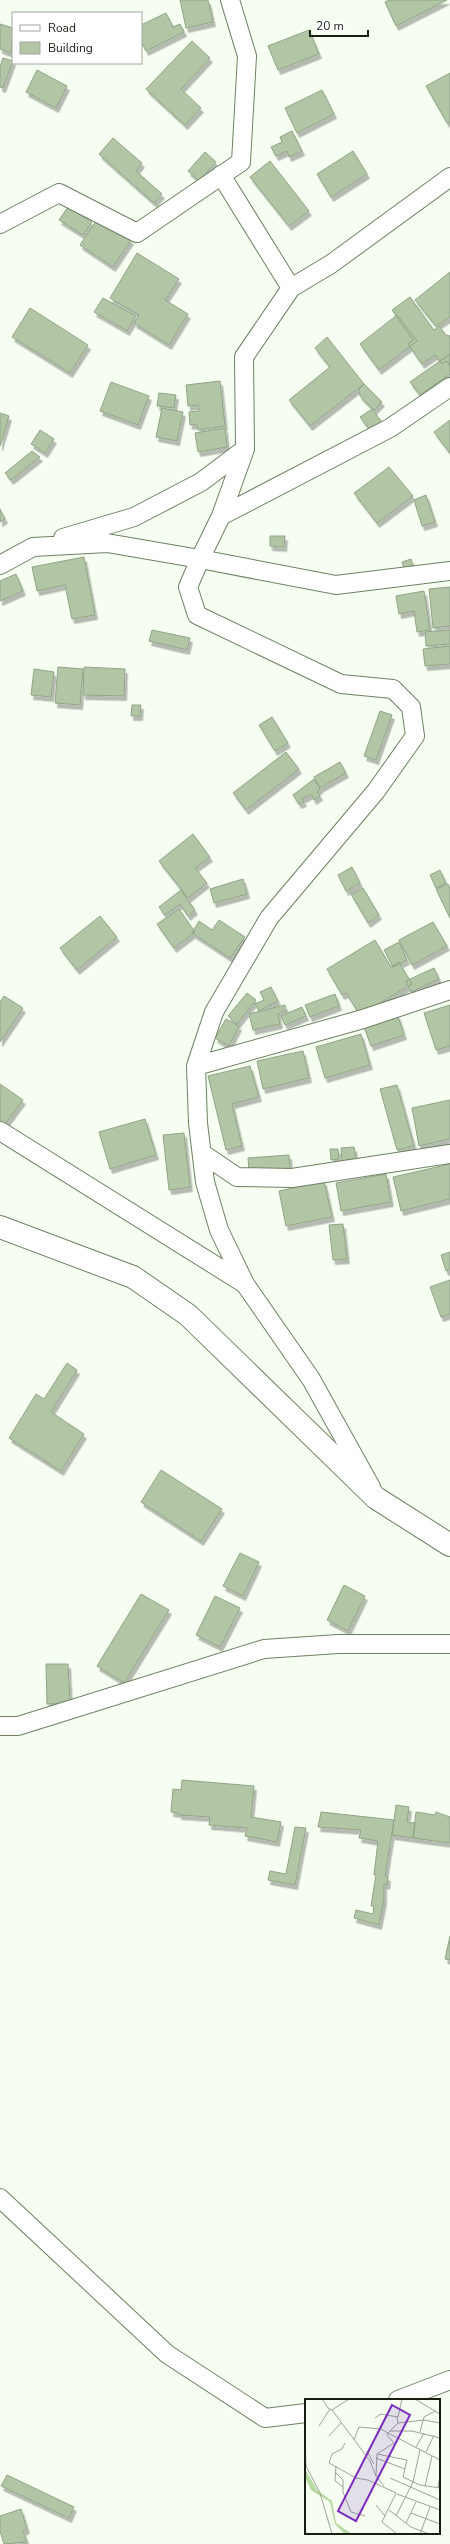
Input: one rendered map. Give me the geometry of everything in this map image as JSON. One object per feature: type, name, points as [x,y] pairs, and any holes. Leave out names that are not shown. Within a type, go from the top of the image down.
[{"type":"street","points":[[0,224],[59,193],[136,233],[241,162],[247,56],[230,0]]},
{"type":"street","points":[[221,175],[291,288]]},
{"type":"street","points":[[376,1498],[311,1379],[244,1284],[219,1230],[205,1182],[203,1154],[198,1124],[196,1066],[214,1012],[269,918],[376,791],[415,736],[411,707],[392,689],[341,684],[197,615],[188,587],[221,516],[245,449],[244,357],[291,288],[331,264],[450,177]]},
{"type":"street","points":[[221,516],[390,428],[450,387]]},
{"type":"street","points":[[0,565],[33,546],[134,517],[201,482],[245,449]]},
{"type":"street","points":[[33,546],[107,542],[336,585],[450,571]]},
{"type":"street","points":[[196,1066],[363,1019],[450,990]]},
{"type":"street","points":[[0,1131],[244,1284]]},
{"type":"street","points":[[203,1154],[237,1177],[292,1178],[450,1154]]},
{"type":"street","points":[[0,1227],[133,1277],[188,1315],[376,1498],[450,1545]]},
{"type":"street","points":[[0,1726],[18,1726],[264,1649],[338,1644],[450,1644]]},
{"type":"street","points":[[0,2198],[167,2354],[265,2418],[305,2413]]},
{"type":"street","points":[[401,2399],[450,2380]]},
{"type":"building","points":[[180,0],[208,0],[213,22],[186,28]]},
{"type":"building","points":[[389,0],[447,0],[396,26],[385,2]]},
{"type":"building","points":[[166,13],[173,27],[180,24],[184,32],[146,51],[142,43],[142,25]]},
{"type":"building","points":[[0,24],[12,28],[12,40],[11,53],[0,49]]},
{"type":"building","points":[[309,30],[319,54],[278,70],[268,46]]},
{"type":"building","points":[[192,41],[210,58],[181,89],[201,108],[185,125],[146,89]]},
{"type":"building","points":[[3,58],[12,61],[3,88],[0,87],[0,67]]},
{"type":"building","points":[[37,70],[67,86],[56,108],[26,92]]},
{"type":"building","points":[[450,73],[450,122],[447,123],[426,86]]},
{"type":"building","points":[[322,90],[334,114],[297,133],[285,108]]},
{"type":"building","points":[[292,131],[302,151],[289,157],[287,151],[276,156],[271,147],[282,142],[280,137]]},
{"type":"building","points":[[113,138],[142,163],[136,171],[162,194],[154,203],[99,154]]},
{"type":"building","points":[[353,151],[367,174],[331,197],[317,174]]},
{"type":"building","points":[[205,152],[216,162],[199,181],[188,171]]},
{"type":"building","points":[[270,161],[309,211],[289,226],[250,177]]},
{"type":"building","points":[[68,207],[92,222],[83,235],[59,220]]},
{"type":"building","points":[[98,218],[131,240],[113,267],[80,245]]},
{"type":"building","points":[[137,253],[179,279],[165,300],[188,314],[169,345],[134,323],[139,315],[110,298]]},
{"type":"building","points":[[450,272],[450,317],[436,326],[415,300]]},
{"type":"building","points":[[410,297],[434,330],[439,326],[446,335],[450,336],[450,366],[447,361],[442,364],[435,355],[422,364],[408,344],[413,340],[392,310]]},
{"type":"building","points":[[103,298],[136,316],[127,331],[94,312]]},
{"type":"building","points":[[30,308],[88,345],[70,373],[12,337]]},
{"type":"building","points":[[397,315],[417,341],[379,370],[360,344]]},
{"type":"building","points":[[327,337],[364,384],[310,426],[289,400],[330,367],[315,348]]},
{"type":"building","points":[[450,354],[450,374],[420,395],[410,382]]},
{"type":"building","points":[[220,381],[225,426],[198,430],[197,424],[190,425],[189,412],[199,411],[198,405],[188,406],[186,385]]},
{"type":"building","points":[[111,382],[149,396],[138,425],[100,411]]},
{"type":"building","points":[[364,384],[382,402],[374,410],[360,396],[359,389]]},
{"type":"building","points":[[159,393],[176,395],[174,408],[157,406]]},
{"type":"building","points":[[162,408],[183,412],[177,441],[156,437]]},
{"type":"building","points":[[372,409],[382,422],[370,430],[360,417]]},
{"type":"building","points":[[0,413],[9,416],[0,446]]},
{"type":"building","points":[[450,420],[450,453],[434,432]]},
{"type":"building","points":[[225,428],[227,447],[198,452],[195,433]]},
{"type":"building","points":[[40,430],[54,439],[45,453],[31,444]]},
{"type":"building","points":[[32,451],[40,457],[11,480],[5,473]]},
{"type":"building","points":[[389,467],[413,496],[377,523],[354,493]]},
{"type":"building","points":[[426,495],[435,522],[422,526],[414,500]]},
{"type":"building","points":[[0,509],[5,519],[0,522]]},
{"type":"building","points":[[270,536],[285,536],[284,547],[270,546]]},
{"type":"building","points":[[84,557],[95,615],[72,619],[65,585],[37,591],[32,567]]},
{"type":"building","points":[[411,559],[414,569],[405,572],[402,562]]},
{"type":"building","points":[[16,574],[23,591],[0,601],[0,581]]},
{"type":"building","points":[[450,587],[450,626],[433,628],[429,589]]},
{"type":"building","points":[[424,591],[430,630],[417,632],[414,611],[399,614],[396,596]]},
{"type":"building","points":[[152,630],[190,638],[187,650],[149,641]]},
{"type":"building","points":[[450,630],[450,644],[426,646],[425,632]]},
{"type":"building","points":[[450,646],[450,664],[425,666],[423,649]]},
{"type":"building","points":[[58,667],[83,669],[80,705],[55,703]]},
{"type":"building","points":[[84,667],[125,669],[124,696],[83,695]]},
{"type":"building","points":[[34,669],[54,672],[51,697],[31,695]]},
{"type":"building","points":[[132,705],[141,705],[140,716],[131,716]]},
{"type":"building","points":[[380,711],[392,715],[376,760],[364,756]]},
{"type":"building","points":[[272,717],[288,743],[275,751],[259,725]]},
{"type":"building","points":[[286,752],[299,769],[246,810],[233,793]]},
{"type":"building","points":[[340,762],[346,773],[320,788],[314,777]]},
{"type":"building","points":[[314,779],[320,789],[317,791],[320,796],[314,800],[311,794],[302,799],[304,802],[299,804],[293,795]]},
{"type":"building","points":[[193,834],[210,857],[195,868],[207,883],[188,898],[159,861]]},
{"type":"building","points":[[352,867],[360,883],[346,891],[338,875]]},
{"type":"building","points":[[440,870],[446,883],[436,888],[430,875]]},
{"type":"building","points":[[243,879],[247,894],[214,903],[210,889]]},
{"type":"building","points":[[448,884],[450,889],[450,918],[436,889]]},
{"type":"building","points":[[363,888],[379,915],[368,923],[351,894]]},
{"type":"building","points":[[181,890],[195,910],[188,916],[180,904],[165,915],[159,907]]},
{"type":"building","points":[[179,909],[195,932],[174,948],[157,924]]},
{"type":"building","points":[[100,916],[117,937],[77,970],[60,948]]},
{"type":"building","points":[[219,920],[245,937],[230,958],[192,933],[199,921],[212,930]]},
{"type":"building","points":[[433,922],[447,946],[412,965],[399,940]]},
{"type":"building","points":[[375,940],[391,967],[399,962],[412,984],[360,1015],[346,993],[342,995],[327,969]]},
{"type":"building","points":[[399,942],[407,960],[393,967],[384,950]]},
{"type":"building","points":[[434,968],[439,979],[411,992],[406,981]]},
{"type":"building","points":[[271,987],[278,1001],[259,1011],[255,1004],[264,1000],[260,992]]},
{"type":"building","points":[[247,993],[256,1000],[237,1024],[228,1016]]},
{"type":"building","points":[[335,994],[339,1006],[310,1017],[305,1005]]},
{"type":"building","points":[[4,996],[23,1008],[0,1042],[0,1002]]},
{"type":"building","points":[[285,1005],[286,1011],[278,1014],[280,1024],[253,1030],[249,1014]]},
{"type":"building","points":[[450,1005],[450,1046],[436,1050],[424,1013]]},
{"type":"building","points":[[302,1007],[306,1016],[285,1025],[281,1016]]},
{"type":"building","points":[[398,1016],[404,1035],[371,1046],[364,1027]]},
{"type":"building","points":[[226,1019],[239,1026],[229,1046],[215,1038]]},
{"type":"building","points":[[361,1034],[370,1065],[325,1078],[316,1047]]},
{"type":"building","points":[[303,1051],[309,1078],[263,1089],[257,1061]]},
{"type":"building","points":[[250,1066],[259,1097],[232,1104],[242,1146],[226,1150],[208,1076]]},
{"type":"building","points":[[0,1084],[23,1100],[3,1127],[0,1125]]},
{"type":"building","points":[[397,1085],[414,1146],[397,1150],[380,1089]]},
{"type":"building","points":[[450,1100],[450,1139],[419,1146],[412,1108]]},
{"type":"building","points":[[145,1119],[156,1155],[110,1169],[99,1132]]},
{"type":"building","points":[[184,1133],[190,1187],[169,1190],[163,1135]]},
{"type":"building","points":[[354,1147],[356,1159],[342,1161],[341,1148]]},
{"type":"building","points":[[330,1149],[338,1149],[339,1159],[331,1160]]},
{"type":"building","points":[[289,1155],[290,1169],[249,1172],[248,1158]]},
{"type":"building","points":[[450,1164],[450,1199],[401,1211],[393,1177]]},
{"type":"building","points":[[386,1174],[391,1202],[341,1211],[336,1183]]},
{"type":"building","points":[[324,1181],[332,1217],[286,1226],[279,1191]]},
{"type":"building","points":[[343,1224],[347,1259],[333,1260],[329,1225]]},
{"type":"building","points":[[450,1252],[450,1269],[446,1271],[441,1255]]},
{"type":"building","points":[[450,1280],[450,1314],[441,1317],[430,1287]]},
{"type":"building","points":[[67,1363],[77,1370],[51,1412],[84,1434],[61,1471],[9,1438],[36,1394],[44,1399]]},
{"type":"building","points":[[161,1470],[222,1509],[201,1541],[141,1502]]},
{"type":"building","points":[[240,1553],[259,1562],[243,1596],[223,1586]]},
{"type":"building","points":[[344,1585],[365,1596],[348,1631],[327,1620]]},
{"type":"building","points":[[141,1594],[169,1610],[124,1683],[97,1666]]},
{"type":"building","points":[[215,1596],[240,1608],[220,1647],[196,1635]]},
{"type":"building","points":[[46,1664],[68,1664],[70,1703],[47,1704]]},
{"type":"building","points":[[182,1780],[254,1786],[251,1817],[281,1822],[277,1842],[245,1836],[247,1828],[209,1825],[210,1817],[179,1815],[179,1813],[171,1812],[173,1789],[181,1790]]},
{"type":"building","points":[[396,1805],[409,1807],[407,1822],[415,1823],[413,1838],[392,1835]]},
{"type":"building","points":[[321,1812],[394,1820],[385,1876],[388,1877],[387,1885],[384,1884],[384,1900],[379,1925],[354,1918],[356,1910],[373,1914],[374,1906],[371,1906],[376,1875],[374,1875],[378,1841],[359,1838],[361,1830],[318,1827]]},
{"type":"building","points":[[416,1812],[435,1815],[436,1812],[450,1817],[450,1843],[413,1838]]},
{"type":"building","points":[[295,1827],[306,1828],[295,1885],[268,1880],[270,1871],[286,1874]]},
{"type":"building","points":[[450,1936],[450,1960],[445,1959]]},
{"type":"building","points":[[7,2475],[74,2507],[69,2518],[1,2486]]},
{"type":"building","points":[[21,2509],[27,2529],[23,2531],[27,2542],[4,2544],[0,2531],[0,2516]]}]
